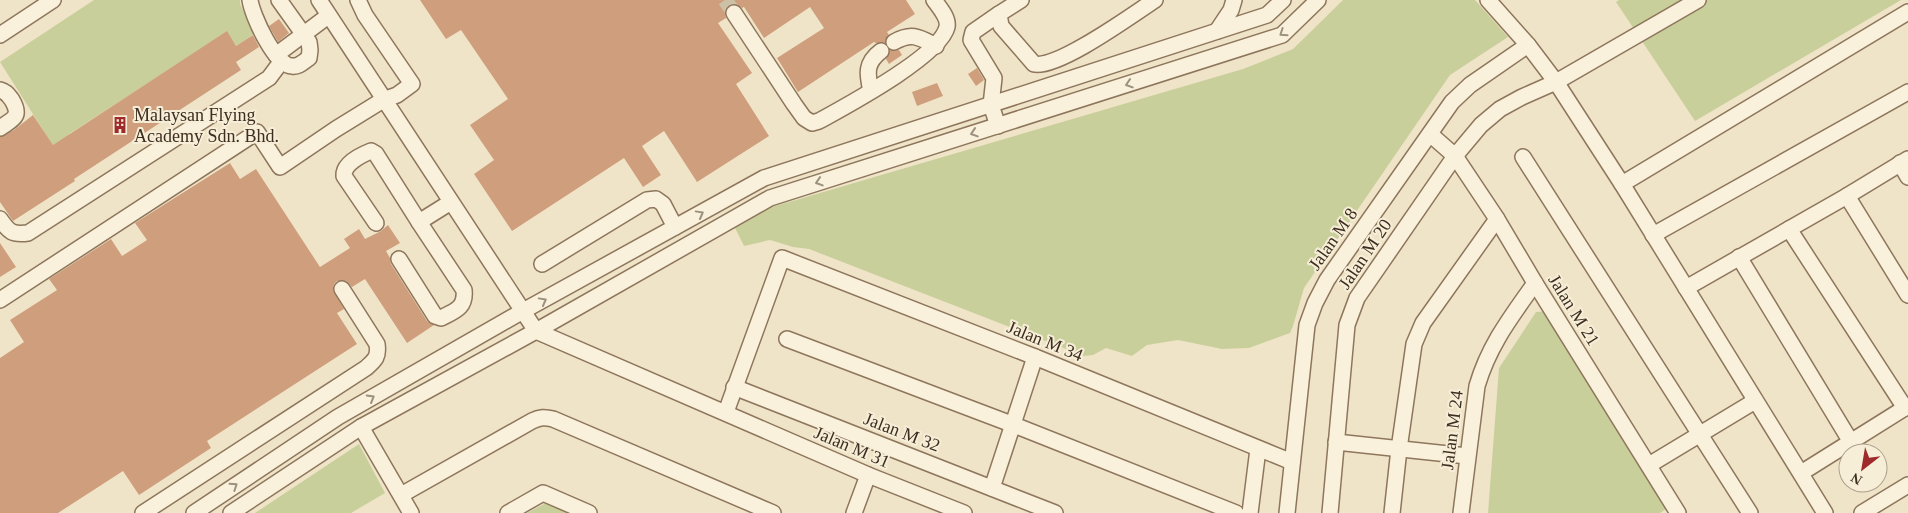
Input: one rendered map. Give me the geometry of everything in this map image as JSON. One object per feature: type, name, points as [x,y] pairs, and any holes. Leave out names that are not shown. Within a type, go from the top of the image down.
[{"type":"street","points":[[0,34],[53,0]]},
{"type":"street","points":[[250,0],[252,11],[278,59],[290,67],[298,66],[309,58],[309,42],[279,0]]},
{"type":"street","points":[[319,0],[536,331]]},
{"type":"street","points":[[0,300],[257,132],[280,167],[336,129],[412,84],[365,15],[358,0]]},
{"type":"street","points":[[998,126],[991,104],[994,78],[971,40],[973,32],[1021,0]]},
{"type":"street","points":[[999,14],[1001,26],[1034,64],[1039,65],[1064,57],[1155,0]]},
{"type":"street","points":[[1217,31],[1231,10],[1234,0]]},
{"type":"street","points":[[194,513],[338,417],[523,311],[764,178],[1267,15],[1283,0]]},
{"type":"street","points":[[231,513],[361,427],[536,331],[770,198],[1282,35],[1318,0]]},
{"type":"street","points":[[1488,0],[1528,45],[1556,82],[1622,184],[1825,513]]},
{"type":"street","name":"Jalan M 20","points":[[1330,513],[1347,325],[1350,312],[1357,298],[1455,156],[1481,125],[1500,109],[1556,82],[1698,0]]},
{"type":"street","points":[[734,13],[794,104],[804,118],[812,123],[819,121],[884,84],[936,46],[947,26],[939,1]]},
{"type":"street","points":[[1622,184],[1908,12]]},
{"type":"street","points":[[0,219],[6,228],[16,234],[28,233],[269,78],[278,59],[304,34],[328,16]]},
{"type":"street","points":[[894,42],[904,36],[917,36],[936,46]]},
{"type":"street","name":"Jalan M 8","points":[[1287,513],[1307,325],[1315,303],[1327,280],[1452,102],[1470,85],[1528,45]]},
{"type":"street","points":[[871,91],[868,77],[870,63],[881,51]]},
{"type":"street","points":[[0,90],[7,93],[17,113],[15,118],[0,128]]},
{"type":"street","points":[[1653,235],[1908,92]]},
{"type":"street","name":"Jalan M 21","points":[[1430,134],[1455,156],[1497,219],[1678,513]]},
{"type":"street","points":[[376,223],[344,176],[346,167],[371,151],[376,154],[464,290],[465,299],[460,307],[441,318],[435,316],[399,259]]},
{"type":"street","points":[[1522,157],[1750,513]]},
{"type":"street","points":[[1686,288],[1847,196],[1904,161],[1908,176]]},
{"type":"street","points":[[1847,196],[1908,295]]},
{"type":"street","points":[[542,264],[647,200],[656,199],[663,204],[676,228]]},
{"type":"street","points":[[419,222],[451,202]]},
{"type":"street","points":[[1392,513],[1399,450],[1417,334],[1497,219]]},
{"type":"street","points":[[1789,229],[1907,407],[1801,473]]},
{"type":"street","points":[[1739,256],[1851,442]]},
{"type":"street","name":"Jalan M 34","points":[[734,387],[782,258],[1035,357],[1292,462]]},
{"type":"street","name":"Jalan M 24","points":[[1461,513],[1477,386],[1488,354],[1498,335],[1535,283]]},
{"type":"street","points":[[143,513],[366,368],[376,359],[378,353],[377,344],[342,289]]},
{"type":"street","name":"Jalan M 31","points":[[536,331],[868,475],[964,513]]},
{"type":"street","points":[[787,338],[1236,513]]},
{"type":"street","points":[[992,488],[1035,357]]},
{"type":"street","points":[[726,412],[734,387]]},
{"type":"street","name":"Jalan M 32","points":[[734,387],[1055,513]]},
{"type":"street","points":[[1649,465],[1755,401]]},
{"type":"street","points":[[400,495],[532,421],[546,418],[553,419],[773,513]]},
{"type":"street","points":[[361,427],[411,513]]},
{"type":"street","points":[[1336,442],[1467,456]]},
{"type":"street","points":[[1250,513],[1258,449]]},
{"type":"street","points":[[854,513],[868,475]]},
{"type":"street","points":[[1862,513],[1908,485]]},
{"type":"street","points":[[508,513],[543,494],[589,513]]},
{"type":"green space","points":[[94,0],[240,0],[240,4],[254,34],[236,46],[227,32],[69,134],[73,141],[57,152],[0,62]]},
{"type":"green space","points":[[1343,0],[1475,0],[1508,37],[1450,75],[1304,288],[1290,333],[1249,348],[1222,349],[1178,340],[1147,345],[1132,356],[1106,348],[1093,355],[1084,356],[809,249],[793,247],[770,240],[744,246],[735,228],[772,207],[1243,69],[1293,49]]},
{"type":"green space","points":[[1619,0],[1901,0],[1695,121],[1616,2]]},
{"type":"green space","points":[[1548,311],[1669,507],[1660,513],[1488,513],[1499,368],[1536,312]]},
{"type":"green space","points":[[359,444],[385,493],[351,513],[255,513]]},
{"type":"green space","points":[[546,503],[568,513],[527,513]]},
{"type":"building","points":[[420,0],[906,0],[915,14],[887,32],[889,35],[885,43],[874,42],[798,92],[777,58],[824,28],[810,7],[764,38],[744,7],[742,8],[734,4],[729,5],[725,9],[726,18],[718,23],[752,73],[736,84],[769,136],[697,182],[664,131],[642,146],[661,175],[643,187],[624,158],[512,231],[474,174],[494,160],[470,125],[508,99],[461,30],[446,39]]},
{"type":"building","points":[[279,19],[289,33],[278,42],[269,26]]},
{"type":"building","name":"Malaysan Flying Academy Sdn. Bhd.","points":[[227,31],[236,46],[253,35],[259,47],[236,62],[241,70],[13,221],[0,202],[0,137],[14,130],[33,115],[53,145]]},
{"type":"building","points":[[890,50],[899,50],[902,55],[889,64],[886,59]]},
{"type":"building","points":[[977,68],[984,80],[976,86],[968,74]]},
{"type":"building","points":[[937,83],[943,96],[917,106],[912,92]]},
{"type":"building","points":[[230,163],[240,179],[256,169],[320,267],[350,248],[344,239],[359,229],[365,239],[388,225],[400,243],[386,251],[391,264],[427,321],[434,325],[407,343],[365,279],[352,287],[346,281],[337,281],[334,284],[333,290],[344,309],[337,313],[357,344],[207,441],[211,448],[139,495],[123,471],[58,513],[0,513],[0,358],[24,342],[10,320],[57,290],[49,279],[111,239],[122,256],[147,240],[135,223]]},
{"type":"building","points":[[0,243],[16,267],[0,277]]},
{"type":"tunnel","points":[[725,0],[734,13]]},
{"type":"place","name":"Malaysan Flying Academy Sdn. Bhd.","points":[[120,125]]}]
